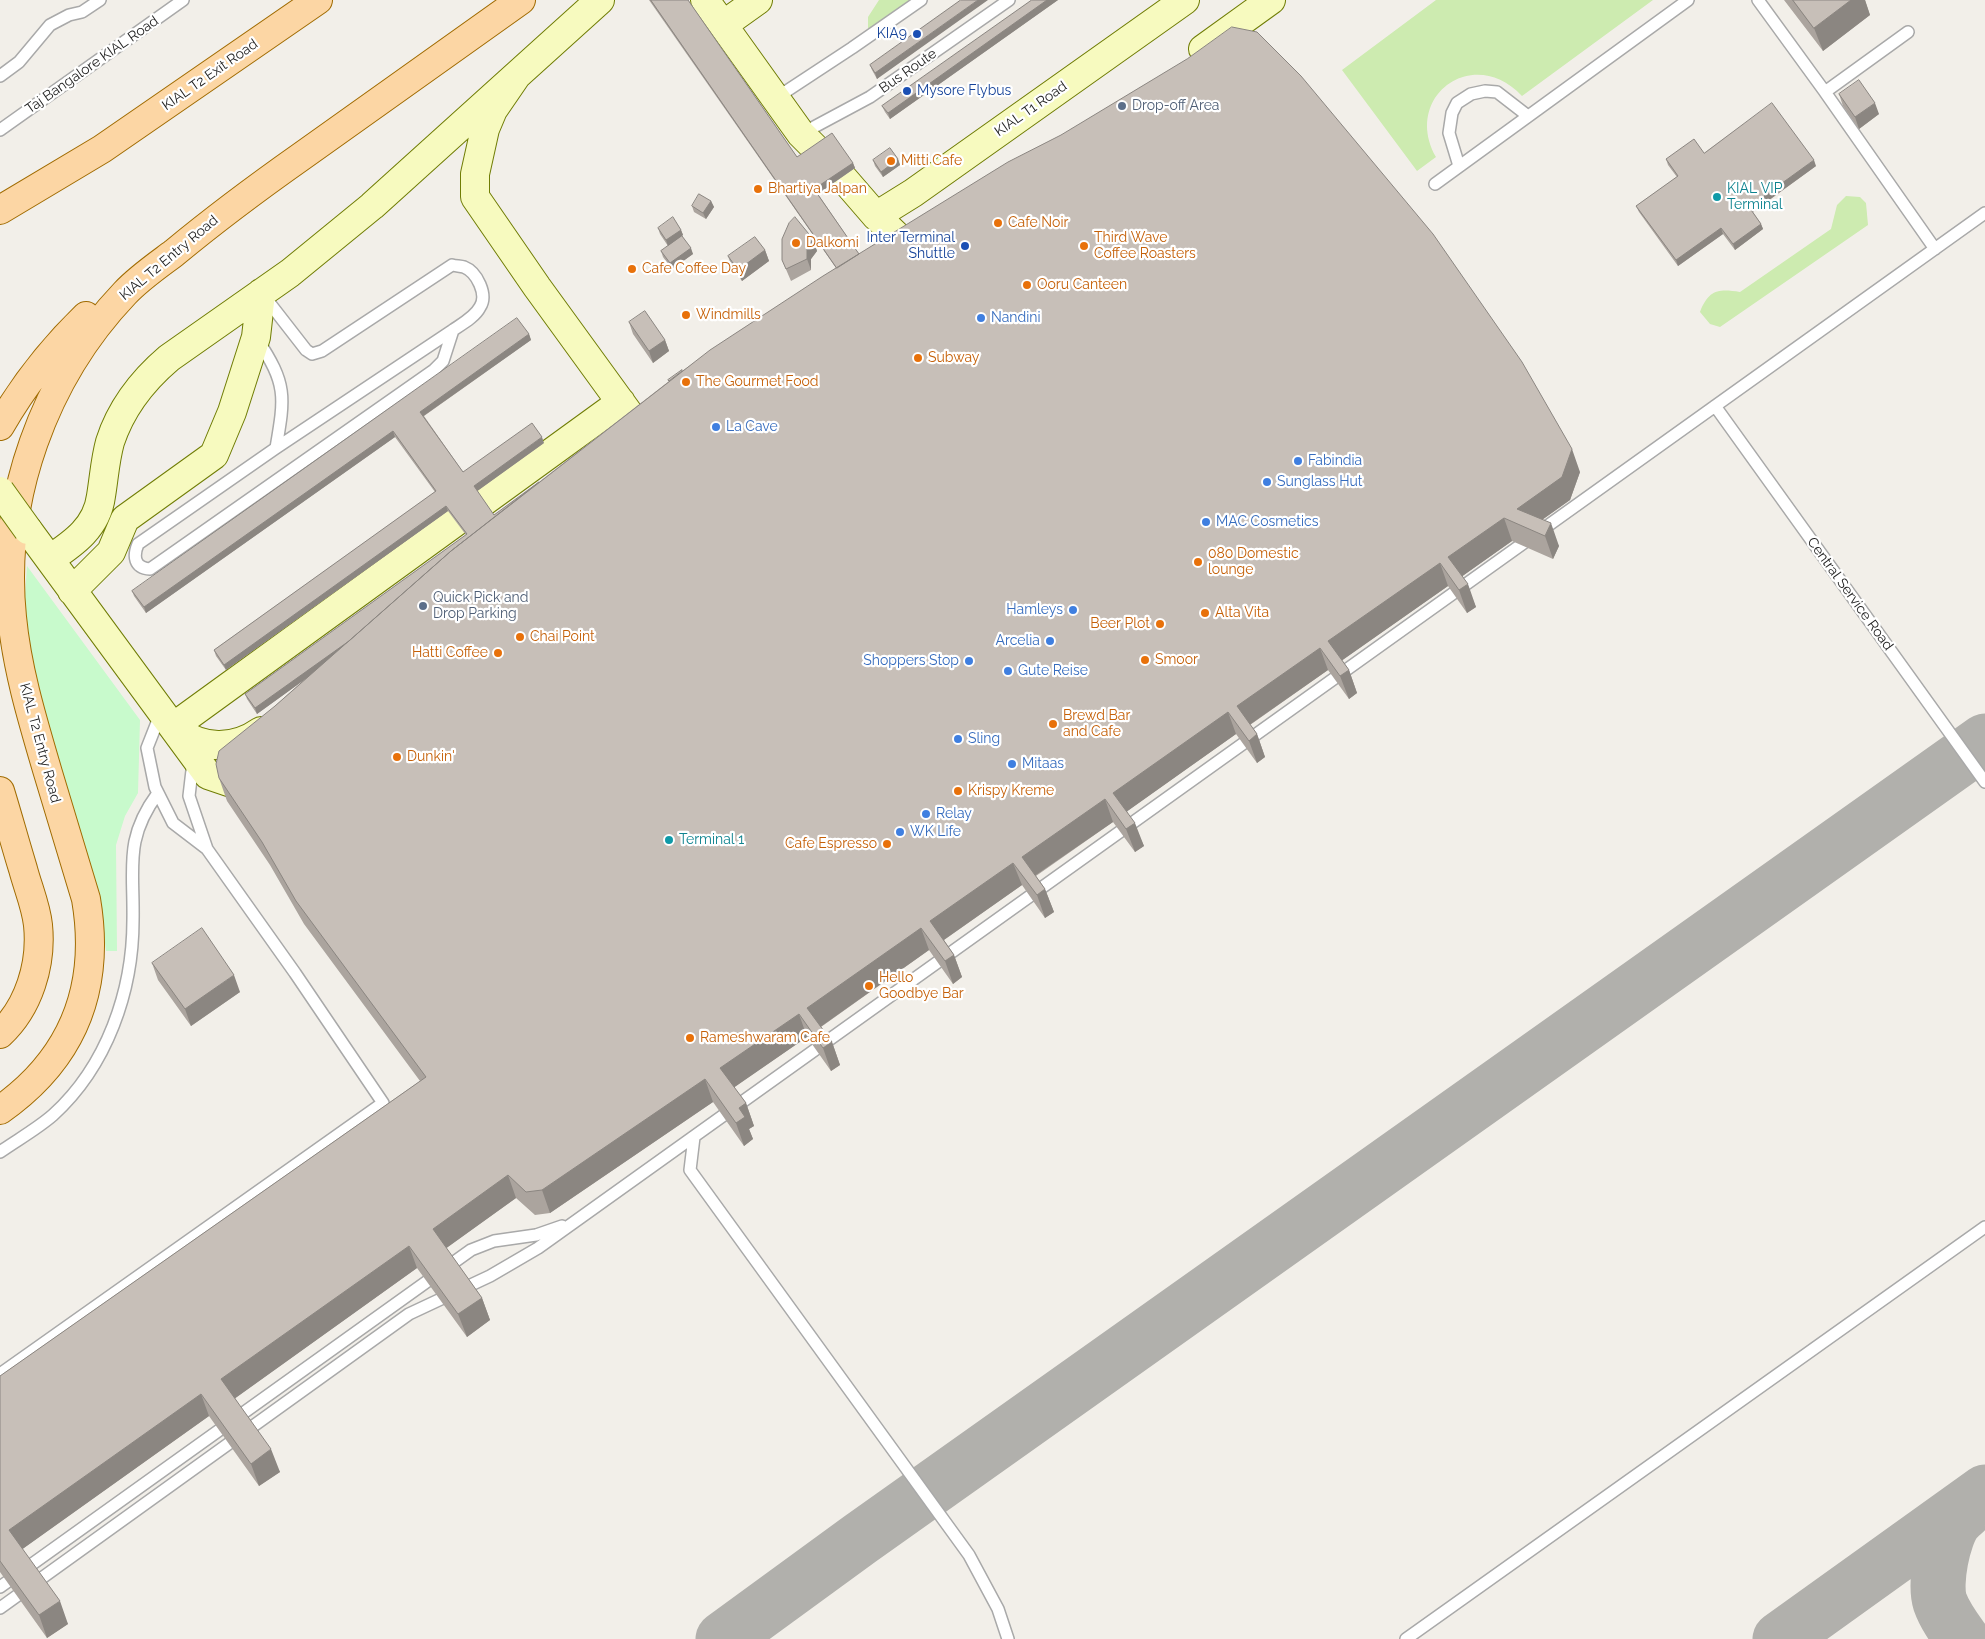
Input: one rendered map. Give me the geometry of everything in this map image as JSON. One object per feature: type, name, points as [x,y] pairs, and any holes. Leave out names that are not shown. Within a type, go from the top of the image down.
[{"type":"main road","name":"KIAL T2 Exit Road","points":[[0,210],[102,149],[318,0]]},
{"type":"main road","name":"KIAL T2 Entry Road","points":[[0,1110],[23,1093],[54,1060],[66,1041],[76,1019],[90,972],[90,923],[86,899],[28,705],[12,618],[10,583],[11,547],[15,511],[33,442],[46,408],[82,346],[98,324],[128,290],[228,208],[521,0]]},
{"type":"main road","points":[[50,559],[84,534],[93,521],[101,496],[105,463],[117,424],[138,389],[152,372],[290,273],[372,206],[600,0]]},
{"type":"main road","points":[[705,0],[801,134],[876,216],[899,238],[914,244],[942,233],[949,228]]},
{"type":"main road","points":[[722,25],[758,0]]},
{"type":"main road","name":"KIAL T1 Road","points":[[876,216],[914,193],[1186,0]]},
{"type":"main road","points":[[1181,64],[1271,0]]},
{"type":"main road","points":[[517,75],[493,110],[484,129],[475,174],[474,197],[659,454],[656,471]]},
{"type":"main road","name":"KIAL T2 Exit Road","points":[[0,196],[102,149]]},
{"type":"main road","points":[[0,426],[50,355],[102,301],[155,258],[228,208]]},
{"type":"main road","points":[[72,591],[111,552],[126,520],[214,455],[232,412],[256,336],[262,293]]},
{"type":"main road","points":[[621,402],[624,421],[623,448]]},
{"type":"main road","points":[[167,719],[621,402]]},
{"type":"main road","points":[[0,491],[208,775],[260,792],[276,781]]},
{"type":"main road","points":[[167,719],[191,739],[212,745],[225,745],[250,738],[283,715]]},
{"type":"main road","points":[[0,791],[34,905],[39,943],[33,980],[25,999],[15,1016],[0,1034]]},
{"type":"lane","points":[[0,76],[19,62],[50,25],[69,15],[82,12],[100,0]]},
{"type":"lane","name":"Taj Bangalore KIAL Road","points":[[0,130],[183,0]]},
{"type":"lane","points":[[776,98],[921,0]]},
{"type":"lane","name":"Bus Route","points":[[801,134],[870,97],[1009,0]]},
{"type":"lane","points":[[1435,184],[1688,0]]},
{"type":"lane","points":[[1758,0],[1935,248]]},
{"type":"lane","points":[[1825,92],[1908,32]]},
{"type":"lane","points":[[1460,166],[1449,133],[1452,113],[1457,103],[1471,94],[1485,91],[1497,92],[1528,116]]},
{"type":"lane","points":[[0,1608],[409,1314],[490,1276],[538,1248],[1985,213]]},
{"type":"lane","points":[[262,293],[306,350],[312,354],[322,351],[452,265],[466,268],[478,280],[483,294],[482,306],[476,313],[453,330],[276,448],[138,544],[134,554],[136,562],[143,568],[150,569],[434,370],[443,361],[453,330]]},
{"type":"lane","points":[[256,336],[271,360],[280,380],[283,398],[276,448]]},
{"type":"lane","name":"Central Service Road","points":[[1715,406],[1985,782]]},
{"type":"lane","points":[[167,719],[148,748],[155,787],[173,823],[207,848]]},
{"type":"lane","points":[[0,1374],[383,1103],[207,848],[188,796],[194,756]]},
{"type":"lane","points":[[0,1152],[52,1115],[85,1078],[108,1038],[122,997],[131,949],[134,922],[132,849],[142,819],[158,793]]},
{"type":"lane","points":[[694,1137],[690,1170],[969,1555],[998,1609],[1008,1639]]},
{"type":"lane","points":[[0,1587],[471,1250],[494,1241],[536,1235],[577,1220]]},
{"type":"lane","points":[[1406,1639],[1985,1227]]},
{"type":"green space","points":[[879,0],[912,0],[868,31],[868,17]]},
{"type":"green space","points":[[1436,0],[1653,0],[1522,96],[1503,81],[1484,75],[1465,76],[1448,84],[1436,97],[1428,114],[1428,135],[1436,157],[1417,171],[1342,70]]},
{"type":"green space","points":[[1846,196],[1860,197],[1866,203],[1868,225],[1720,327],[1710,324],[1700,312],[1703,304],[1711,295],[1720,291],[1740,292],[1831,229],[1837,205]]},
{"type":"green space","points":[[27,566],[140,720],[138,793],[125,816],[116,845],[117,951],[106,951],[99,894],[35,698],[24,610]]},
{"type":"building","points":[[651,0],[688,0],[797,157],[832,133],[853,163],[814,189],[859,254],[837,268]]},
{"type":"building","points":[[961,0],[978,0],[875,73],[870,65]]},
{"type":"building","points":[[1032,0],[1047,0],[888,113],[882,106]]},
{"type":"building","points":[[1793,0],[1851,0],[1814,28]]},
{"type":"building","name":"Terminal 1","points":[[1232,27],[1257,32],[1301,76],[1433,234],[1522,362],[1572,449],[1562,477],[1517,509],[1551,523],[1545,536],[1504,518],[1448,557],[1468,584],[1459,590],[1440,563],[1328,641],[1349,670],[1340,676],[1320,648],[1237,706],[1257,734],[1249,741],[1228,712],[1113,793],[1135,823],[1126,829],[1105,799],[1022,857],[1045,889],[1037,895],[1013,863],[930,921],[954,955],[945,961],[921,928],[807,1008],[832,1042],[823,1048],[799,1014],[720,1068],[746,1103],[739,1108],[745,1117],[736,1123],[705,1079],[542,1190],[526,1192],[508,1175],[433,1229],[482,1298],[458,1314],[409,1246],[221,1379],[271,1449],[251,1464],[201,1394],[9,1530],[60,1601],[39,1615],[0,1561],[0,1376],[426,1077],[296,901],[262,842],[219,778],[216,764],[219,751],[275,706],[451,551],[710,350],[823,276],[1008,162],[1061,135],[1187,59]]},
{"type":"building","points":[[1859,80],[1875,103],[1855,117],[1839,94]]},
{"type":"building","name":"KIAL VIP Terminal","points":[[1772,103],[1814,160],[1749,207],[1761,224],[1733,244],[1721,228],[1676,260],[1636,206],[1678,176],[1666,159],[1694,139],[1704,153]]},
{"type":"building","points":[[890,148],[898,159],[881,172],[873,160]]},
{"type":"building","points":[[699,194],[711,201],[703,213],[692,206]]},
{"type":"building","points":[[673,217],[681,230],[666,240],[658,228]]},
{"type":"building","points":[[795,217],[813,239],[807,248],[807,259],[786,269],[782,260],[782,239],[789,223]]},
{"type":"building","points":[[682,236],[691,248],[670,263],[661,251]]},
{"type":"building","points":[[755,237],[765,250],[738,270],[728,256]]},
{"type":"building","points":[[645,311],[665,340],[649,351],[629,322]]},
{"type":"building","points":[[517,318],[529,334],[420,412],[463,472],[532,423],[542,437],[474,486],[494,515],[539,482],[451,551],[349,641],[255,708],[245,694],[467,534],[446,506],[224,665],[214,650],[436,491],[393,431],[144,607],[132,591]]},
{"type":"building","points":[[682,370],[669,381],[668,380]]},
{"type":"building","points":[[202,928],[234,975],[185,1009],[152,963]]},
{"type":"taxiway","points":[[723,1639],[860,1539],[1985,741]]},
{"type":"taxiway","points":[[1780,1639],[1985,1492]]},
{"type":"taxiway","points":[[1962,1639],[1942,1607],[1938,1594],[1938,1584],[1943,1549],[1951,1528],[1955,1521],[1969,1507]]},
{"type":"place","name":"KIA9","points":[[917,34]]},
{"type":"place","name":"Mysore Flybus","points":[[907,91]]},
{"type":"place","name":"Drop-off Area","points":[[1122,106]]},
{"type":"place","name":"Mitti Cafe","points":[[891,161]]},
{"type":"place","name":"Bhartiya Jalpan","points":[[758,189]]},
{"type":"place","name":"KIAL VIP Terminal","points":[[1717,197]]},
{"type":"place","name":"Cafe Noir","points":[[998,223]]},
{"type":"place","name":"Dalkomi","points":[[796,243]]},
{"type":"place","name":"Inter Terminal Shuttle","points":[[965,246]]},
{"type":"place","name":"Third Wave Coffee Roasters","points":[[1084,246]]},
{"type":"place","name":"Cafe Coffee Day","points":[[632,269]]},
{"type":"place","name":"Ooru Canteen","points":[[1027,285]]},
{"type":"place","name":"Windmills","points":[[686,315]]},
{"type":"place","name":"Nandini","points":[[981,318]]},
{"type":"place","name":"Subway","points":[[918,358]]},
{"type":"place","name":"The Gourmet Food","points":[[686,382]]},
{"type":"place","name":"La Cave","points":[[716,427]]},
{"type":"place","name":"Fabindia","points":[[1298,461]]},
{"type":"place","name":"Sunglass Hut","points":[[1267,482]]},
{"type":"place","name":"MAC Cosmetics","points":[[1206,522]]},
{"type":"place","name":"080 Domestic lounge","points":[[1198,562]]},
{"type":"place","name":"Quick Pick and Drop Parking","points":[[423,606]]},
{"type":"place","name":"Hamleys","points":[[1073,610]]},
{"type":"place","name":"Alta Vita","points":[[1205,613]]},
{"type":"place","name":"Beer Plot","points":[[1160,624]]},
{"type":"place","name":"Chai Point","points":[[520,637]]},
{"type":"place","name":"Arcelia","points":[[1050,641]]},
{"type":"place","name":"Hatti Coffee","points":[[498,653]]},
{"type":"place","name":"Smoor","points":[[1145,660]]},
{"type":"place","name":"Shoppers Stop","points":[[969,661]]},
{"type":"place","name":"Gute Reise","points":[[1008,671]]},
{"type":"place","name":"Brewd Bar and Cafe","points":[[1053,724]]},
{"type":"place","name":"Sling","points":[[958,739]]},
{"type":"place","name":"Dunkin'","points":[[397,757]]},
{"type":"place","name":"Mitaas","points":[[1012,764]]},
{"type":"place","name":"Krispy Kreme","points":[[958,791]]},
{"type":"place","name":"Relay","points":[[926,814]]},
{"type":"place","name":"WK Life","points":[[900,832]]},
{"type":"place","name":"Terminal 1","points":[[669,840]]},
{"type":"place","name":"Cafe Espresso","points":[[887,844]]},
{"type":"place","name":"Hello Goodbye Bar","points":[[869,986]]},
{"type":"place","name":"Rameshwaram Cafe","points":[[690,1038]]}]
